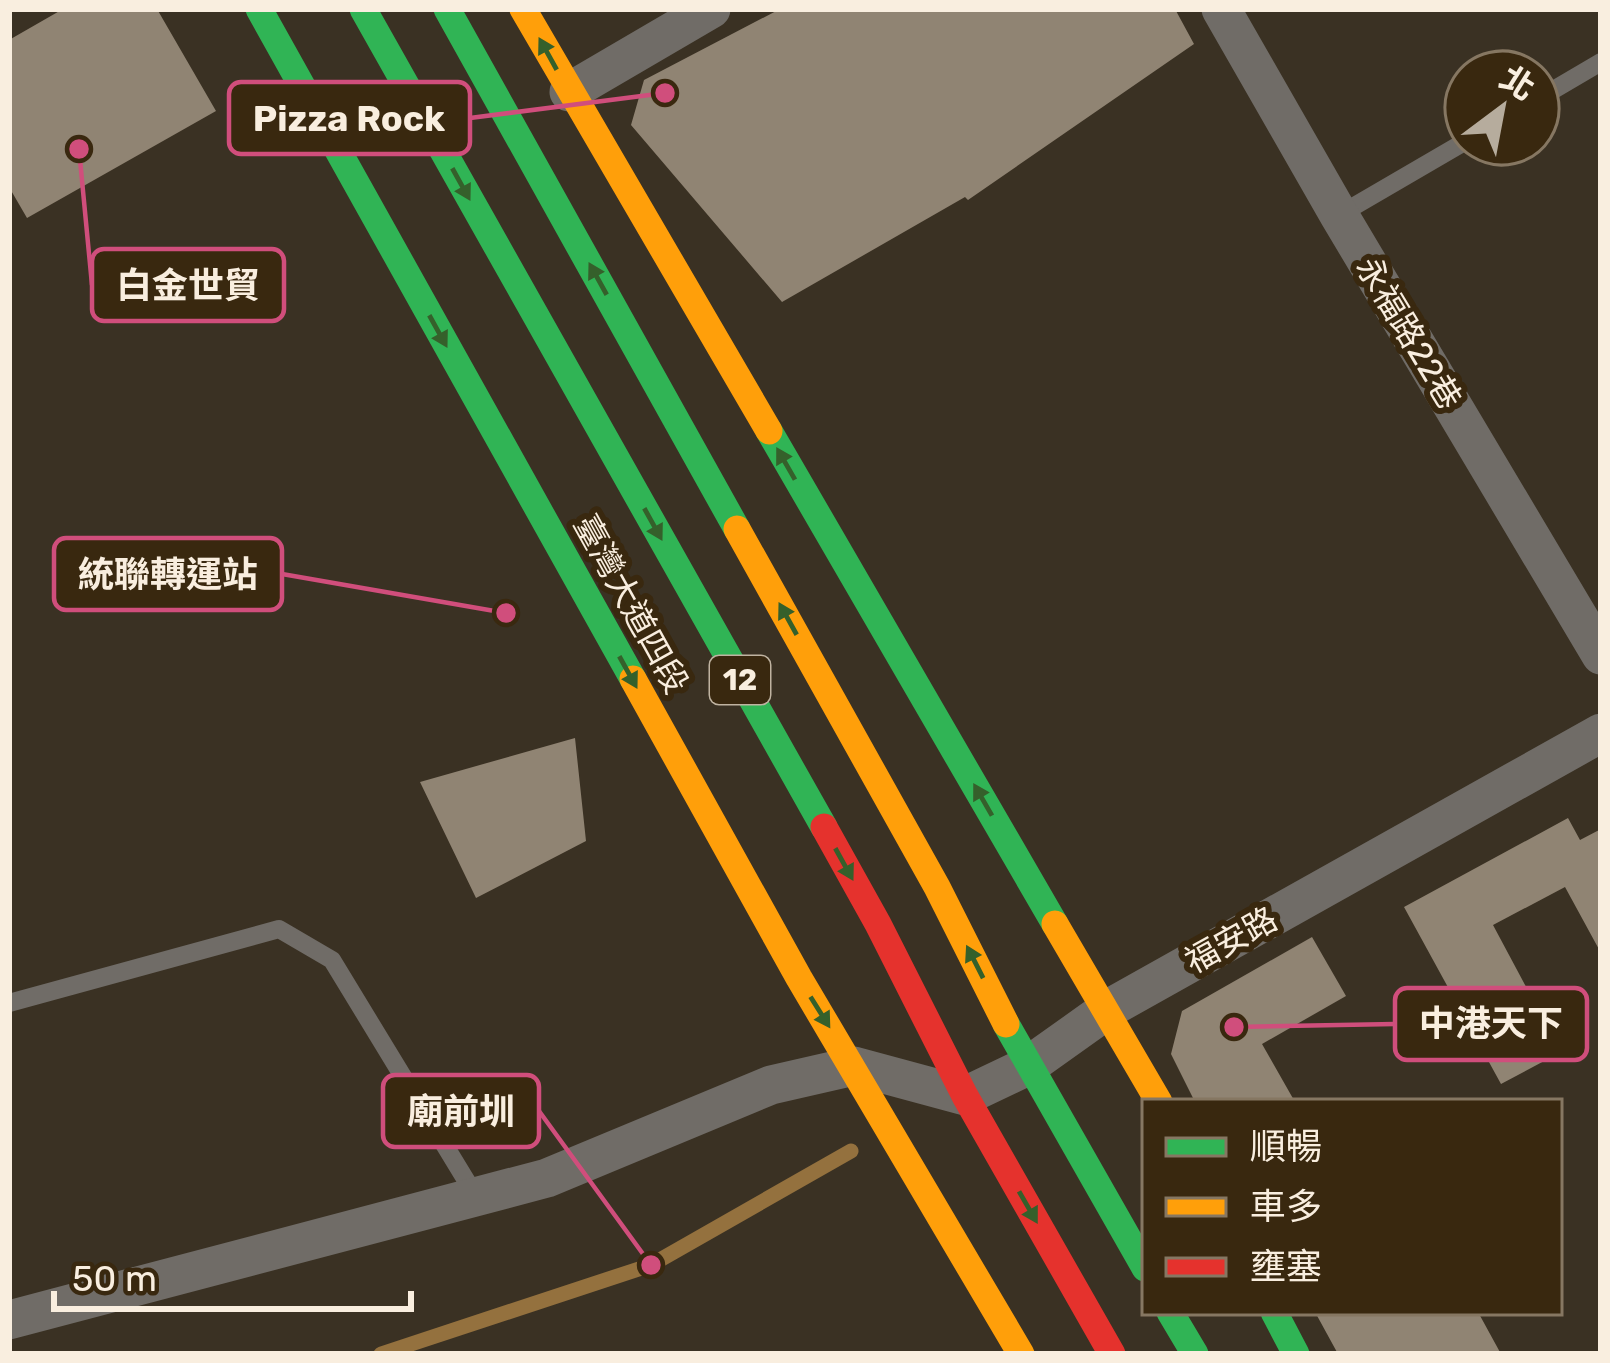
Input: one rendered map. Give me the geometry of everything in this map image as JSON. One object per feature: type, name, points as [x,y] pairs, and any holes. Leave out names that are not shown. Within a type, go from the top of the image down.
[{"type":"main road","name":"臺灣大道四段","points":[[259,9],[787,957],[1021,1354]]},
{"type":"main road","name":"臺灣大道四段","points":[[363,9],[878,924],[965,1096],[1112,1354]]},
{"type":"main road","name":"12","points":[[447,9],[938,887],[1028,1066],[1142,1263]]},
{"type":"main road","points":[[523,9],[1157,1099]]},
{"type":"main road","points":[[1172,1315],[1195,1354]]},
{"type":"main road","points":[[1276,1315],[1296,1354]]},
{"type":"street","points":[[568,92],[711,9]]},
{"type":"street","name":"永福路22巷","points":[[1221,9],[1601,655]]},
{"type":"street","name":"福安路","points":[[965,1096],[1028,1066],[1108,1009],[1601,733]]},
{"type":"street","points":[[9,1320],[547,1178],[771,1085],[854,1066],[965,1096]]},
{"type":"lane","points":[[1562,85],[1601,62]]},
{"type":"lane","points":[[1339,215],[1442,155]]},
{"type":"lane","points":[[9,1003],[279,929],[332,960],[475,1195]]},
{"type":"building","points":[[63,9],[157,9],[216,111],[27,218],[9,187],[9,40]]},
{"type":"building","points":[[780,9],[1175,9],[1194,44],[968,200],[965,197],[782,302],[631,125],[644,80]]},
{"type":"building","points":[[575,738],[586,841],[476,898],[420,782]]},
{"type":"building","points":[[1568,818],[1580,840],[1601,829],[1601,953],[1565,887],[1493,925],[1561,1052],[1501,1084],[1404,907]]},
{"type":"building","points":[[1312,937],[1346,996],[1262,1044],[1293,1099],[1194,1099],[1171,1054],[1182,1011]]},
{"type":"building","points":[[1317,1315],[1480,1315],[1501,1354],[1338,1354]]},
{"type":"waterway","points":[[381,1354],[651,1265],[851,1151]]},
{"type":"traffic: fast","points":[[259,9],[633,679]]},
{"type":"traffic: fast","points":[[363,9],[824,827]]},
{"type":"traffic: fast","points":[[447,9],[737,529]]},
{"type":"traffic: fast","points":[[769,431],[1055,924]]},
{"type":"traffic: fast","points":[[1006,1024],[1142,1263]]},
{"type":"traffic: fast","points":[[1172,1315],[1195,1354]]},
{"type":"traffic: fast","points":[[1276,1315],[1296,1354]]},
{"type":"traffic: slow","points":[[523,9],[769,431]]},
{"type":"traffic: slow","points":[[737,529],[937,887],[1006,1024]]},
{"type":"traffic: slow","points":[[633,679],[799,978],[1021,1354]]},
{"type":"traffic: slow","points":[[1055,924],[1157,1099]]},
{"type":"traffic: jam","points":[[824,827],[965,1096],[1112,1354]]},
{"type":"place","name":"Pizza Rock","points":[[665,93]]},
{"type":"place","name":"白金世貿","points":[[79,149]]},
{"type":"place","name":"統聯轉運站","points":[[506,613]]},
{"type":"place","name":"中港天下","points":[[1234,1027]]},
{"type":"place","name":"廟前圳","points":[[651,1265]]}]
